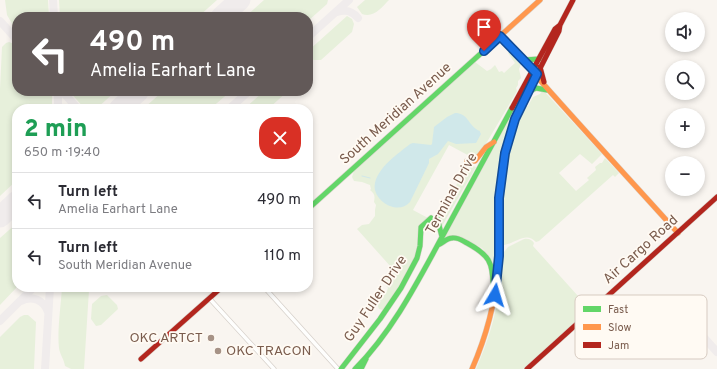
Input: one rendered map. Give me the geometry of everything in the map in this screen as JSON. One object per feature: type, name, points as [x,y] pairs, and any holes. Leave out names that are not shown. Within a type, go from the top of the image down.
[{"type":"street","name":"South Meridian Avenue","points":[[313,204],[540,0]]},
{"type":"street","name":"Terminal Drive","points":[[355,369],[368,356],[401,309],[438,245],[528,80],[540,67],[573,0]]},
{"type":"street","name":"Terminal Drive","points":[[472,369],[485,335],[494,301],[499,256],[499,198],[503,164],[511,129],[539,59],[555,29],[560,25]]},
{"type":"street","points":[[500,36],[678,233]]},
{"type":"street","points":[[525,63],[539,59]]},
{"type":"street","points":[[525,63],[528,80]]},
{"type":"street","points":[[540,67],[544,82]]},
{"type":"street","points":[[534,73],[544,82],[567,110]]},
{"type":"street","points":[[527,92],[536,88],[548,90]]},
{"type":"street","points":[[467,161],[475,161],[486,147],[494,141]]},
{"type":"street","name":"Air Cargo Road","points":[[609,295],[717,197]]},
{"type":"street","points":[[437,217],[442,237]]},
{"type":"street","name":"Guy Fuller Drive","points":[[341,369],[380,319],[401,288],[417,258],[420,246],[421,227],[431,218]]},
{"type":"street","points":[[438,245],[442,244],[447,239],[453,238],[461,240],[482,251],[488,257],[493,269],[494,301]]},
{"type":"street","points":[[141,359],[216,292]]},
{"type":"street","points":[[269,292],[338,369]]},
{"type":"street","points":[[209,298],[274,369]]},
{"type":"street","name":"Air Cargo Road","points":[[527,369],[575,326]]},
{"type":"street","points":[[361,369],[368,356]]},
{"type":"green space","points":[[5,0],[48,0],[49,12],[12,12],[12,24],[7,15]]},
{"type":"green space","points":[[59,0],[217,0],[204,12],[60,12]]},
{"type":"green space","points":[[264,0],[328,0],[327,4],[313,17],[313,12],[251,12]]},
{"type":"green space","points":[[365,0],[389,0],[377,12],[366,15],[362,14],[357,7]]},
{"type":"green space","points":[[347,16],[352,19],[354,24],[352,32],[321,60],[313,60],[313,47]]},
{"type":"green space","points":[[6,43],[12,43],[12,96],[52,96],[52,104],[12,104],[12,185],[0,196],[0,89],[2,47]]},
{"type":"green space","points":[[509,51],[521,64],[519,69],[521,78],[518,81],[516,88],[517,91],[487,142],[475,159],[449,145],[413,210],[428,218],[419,228],[418,245],[415,257],[395,293],[383,310],[379,309],[377,304],[387,291],[388,288],[384,283],[391,267],[357,229],[362,225],[369,224],[375,216],[376,205],[374,202],[374,195],[370,190],[370,185],[354,181],[352,177],[354,171],[475,62],[487,71],[495,65],[499,72],[502,71],[504,73],[515,63],[508,53]]},
{"type":"green space","points":[[543,90],[602,154],[592,164],[580,154],[559,173],[576,191],[589,180],[587,178],[596,170],[595,167],[602,163],[605,158],[619,173],[615,177],[613,175],[539,241],[536,242],[532,239],[525,238],[504,245],[503,194],[513,136],[524,108],[528,106],[533,97],[540,94]]},
{"type":"green space","points":[[73,96],[110,96],[102,104],[81,104]]},
{"type":"green space","points":[[157,96],[225,96],[216,104],[149,104]]},
{"type":"green space","points":[[258,96],[282,96],[274,104],[250,104]]},
{"type":"green space","points":[[518,101],[519,105],[503,153],[499,178],[495,269],[489,256],[482,248],[460,237],[445,237]]},
{"type":"green space","points":[[469,164],[476,167],[441,228],[439,216]]},
{"type":"green space","points":[[12,227],[12,292],[0,305],[0,238]]},
{"type":"green space","points":[[524,239],[529,239],[534,243],[533,246],[577,295],[575,295],[575,322],[523,369],[476,369],[493,322],[499,292],[504,252],[508,247]]},
{"type":"green space","points":[[62,292],[89,292],[84,369],[71,369],[65,366],[60,350],[58,334]]},
{"type":"green space","points":[[107,295],[117,305],[118,309],[101,325],[96,326],[91,319],[92,304],[101,296]]},
{"type":"green space","points":[[28,315],[36,322],[34,369],[0,369],[0,337],[20,317]]},
{"type":"water","points":[[455,113],[465,116],[473,127],[480,131],[481,134],[476,143],[456,144],[448,141],[438,154],[429,159],[429,163],[410,202],[405,206],[398,208],[392,207],[381,200],[375,189],[375,183],[380,171],[410,144],[431,145],[434,127]]},
{"type":"waterway","points":[[362,176],[370,178]]},
{"type":"taxiway","points":[[53,0],[54,12]]},
{"type":"taxiway","points":[[313,32],[349,0]]},
{"type":"taxiway","points":[[337,12],[349,11],[358,18]]},
{"type":"taxiway","points":[[0,21],[12,34]]},
{"type":"taxiway","points":[[58,96],[58,104]]},
{"type":"taxiway","points":[[66,96],[74,104]]},
{"type":"taxiway","points":[[235,104],[243,96]]},
{"type":"taxiway","points":[[0,321],[29,292]]},
{"type":"taxiway","points":[[45,369],[50,292]]},
{"type":"taxiway","points":[[21,301],[29,298],[37,300],[44,304],[48,312]]},
{"type":"taxiway","points":[[707,341],[717,352]]},
{"type":"runway","points":[[227,12],[240,0]]},
{"type":"runway","points":[[125,104],[133,96]]},
{"type":"runway","points":[[0,217],[12,206]]},
{"type":"traffic: fast","points":[[500,36],[518,54]]},
{"type":"traffic: fast","points":[[313,204],[498,38]]},
{"type":"traffic: fast","points":[[524,60],[539,59]]},
{"type":"traffic: fast","points":[[528,92],[536,88],[547,90]]},
{"type":"traffic: fast","points":[[355,369],[381,339],[403,306],[512,108]]},
{"type":"traffic: fast","points":[[437,217],[442,237]]},
{"type":"traffic: fast","points":[[341,369],[380,319],[401,288],[417,258],[420,246],[421,227],[431,218]]},
{"type":"traffic: fast","points":[[438,245],[448,239],[456,238],[480,251],[491,265],[493,286]]},
{"type":"traffic: fast","points":[[361,369],[366,359]]},
{"type":"traffic: slow","points":[[498,38],[540,0]]},
{"type":"traffic: slow","points":[[516,53],[678,233]]},
{"type":"traffic: slow","points":[[472,369],[486,333],[495,295],[498,269],[504,160],[514,125]]},
{"type":"traffic: slow","points":[[467,161],[475,161],[486,147],[494,142]]},
{"type":"traffic: jam","points":[[512,108],[555,29],[560,25],[573,0]]},
{"type":"traffic: jam","points":[[514,125],[526,96],[559,31],[560,25]]},
{"type":"traffic: jam","points":[[540,67],[544,82]]},
{"type":"traffic: jam","points":[[609,295],[717,197]]},
{"type":"traffic: jam","points":[[141,359],[216,292]]},
{"type":"traffic: jam","points":[[527,369],[575,326]]},
{"type":"place","name":"OKC ARTCT","points":[[211,338]]},
{"type":"place","name":"OKC TRACON","points":[[218,351]]},
{"type":"route","points":[[484,51],[500,36],[537,74],[515,119],[507,142],[499,198],[499,256],[495,295]]}]
